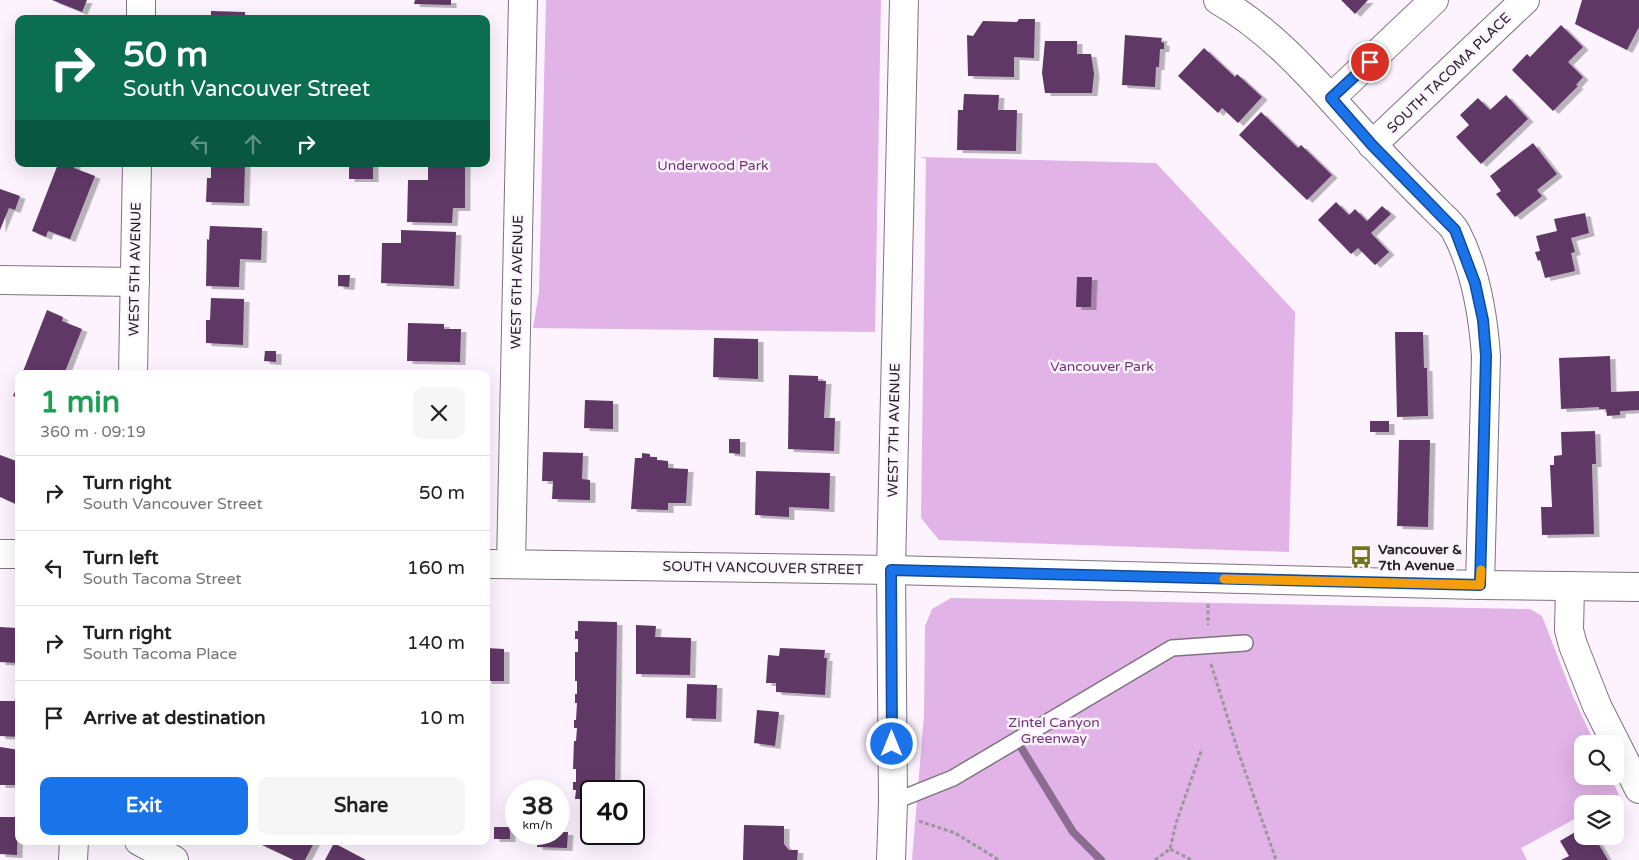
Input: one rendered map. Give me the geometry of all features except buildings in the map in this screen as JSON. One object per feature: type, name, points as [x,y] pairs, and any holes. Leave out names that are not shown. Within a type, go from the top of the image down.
[{"type":"street","points":[[141,0],[141,15]]},
{"type":"street","name":"WEST 6TH AVENUE","points":[[499,564],[523,0]]},
{"type":"street","name":"WEST 7TH AVENUE","points":[[891,860],[893,807],[891,570],[904,0]]},
{"type":"street","points":[[1218,0],[1270,35],[1331,98],[1372,145],[1455,230],[1475,283],[1483,320],[1486,356],[1480,585]]},
{"type":"street","points":[[1331,98],[1434,0]]},
{"type":"street","name":"SOUTH TACOMA PLACE","points":[[1372,145],[1525,0]]},
{"type":"street","name":"WEST 5TH AVENUE","points":[[133,370],[137,167]]},
{"type":"street","points":[[0,280],[135,282]]},
{"type":"street","points":[[0,554],[15,554]]},
{"type":"street","name":"SOUTH VANCOUVER STREET","points":[[499,564],[891,570],[1480,585],[1639,587]]},
{"type":"street","points":[[1570,586],[1569,630],[1573,645],[1598,706],[1639,789]]},
{"type":"street","points":[[73,860],[74,845]]},
{"type":"street","points":[[146,845],[174,860]]},
{"type":"lane","points":[[893,807],[954,778],[1172,648],[1244,643]]},
{"type":"path","points":[[1208,578],[1211,666],[1276,860]]},
{"type":"path","points":[[1155,860],[1170,849],[1176,823],[1202,748]]},
{"type":"path","points":[[893,807],[956,833],[998,860]]},
{"type":"path","points":[[1170,849],[1192,860]]},
{"type":"green space","name":"Underwood Park","points":[[546,0],[881,0],[875,332],[533,328],[539,292]]},
{"type":"green space","name":"Vancouver Park","points":[[920,157],[1156,163],[1295,312],[1289,552],[939,540],[921,518],[926,159]]},
{"type":"green space","name":"Zintel Canyon Greenway","points":[[951,598],[1530,609],[1542,616],[1573,696],[1591,735],[1574,735],[1574,785],[1614,785],[1619,795],[1574,795],[1574,819],[1521,848],[1527,860],[912,860],[924,715],[925,626],[932,609]]},
{"type":"waterway","points":[[1022,749],[1073,832],[1101,860]]},
{"type":"slow traffic","points":[[1224,579],[1480,585],[1481,570]]},
{"type":"place","name":"Vancouver & 7th Avenue","points":[[1361,557]]},
{"type":"route","points":[[892,744],[891,570],[1480,585],[1486,356],[1483,320],[1475,283],[1455,230],[1372,145],[1331,98],[1370,62]]}]
